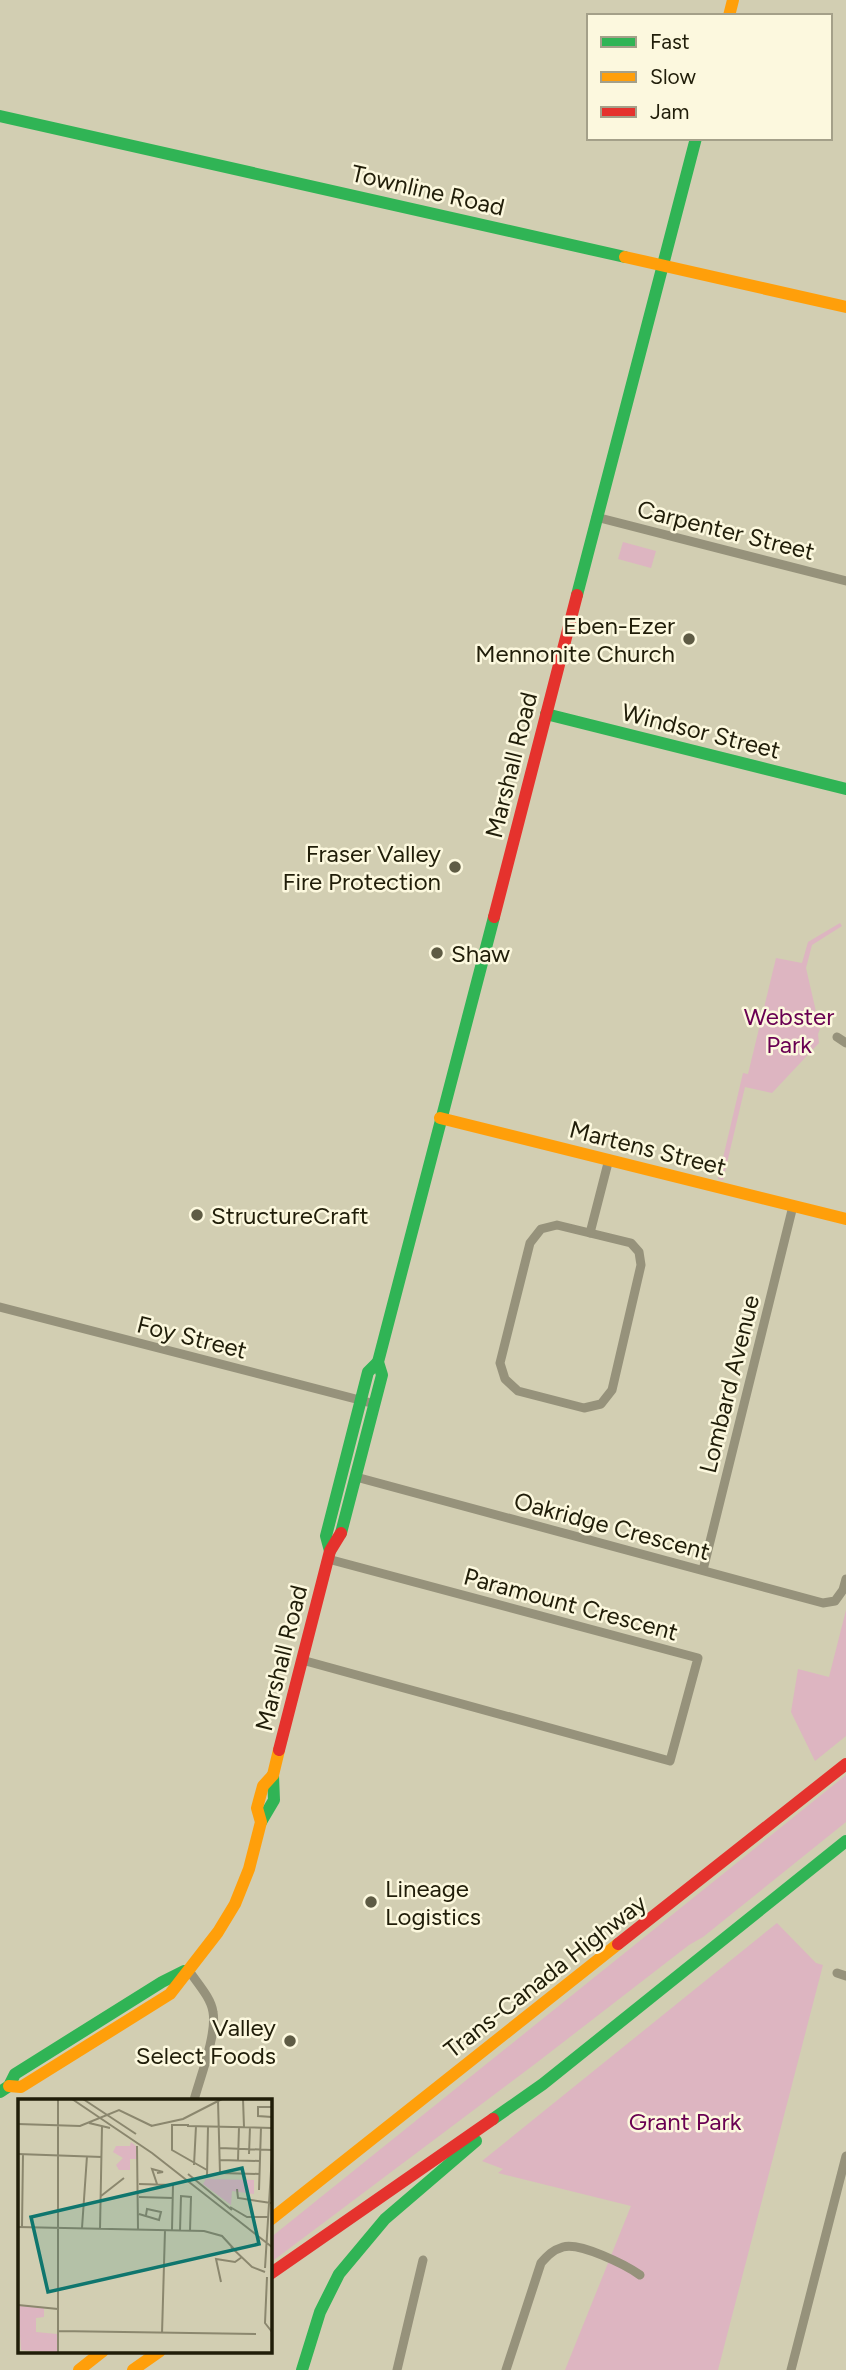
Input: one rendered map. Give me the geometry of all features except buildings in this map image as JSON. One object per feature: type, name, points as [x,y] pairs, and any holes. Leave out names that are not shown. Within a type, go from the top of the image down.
[{"type":"main road","name":"Townline Road","points":[[0,116],[846,307]]},
{"type":"main road","name":"Marshall Road","points":[[329,1555],[326,1536],[368,1372],[378,1362],[695,140]]},
{"type":"main road","name":"Windsor Street","points":[[546,713],[846,789]]},
{"type":"main road","name":"Martens Street","points":[[440,1118],[846,1219]]},
{"type":"main road","name":"Marshall Road","points":[[5,2089],[21,2087],[170,1994],[218,1932],[235,1904],[249,1870],[261,1822],[271,1812],[277,1789],[273,1775],[302,1660],[329,1555],[339,1539],[382,1375],[378,1362]]},
{"type":"main road","name":"Trans-Canada Highway","points":[[271,2219],[846,1764]]},
{"type":"main road","points":[[302,2370],[320,2312],[339,2274],[386,2219],[543,2084],[846,1841]]},
{"type":"main road","name":"Marshall Road","points":[[5,2089],[15,2074],[162,1982],[188,1969]]},
{"type":"main road","points":[[82,2050],[80,2042],[108,2026],[139,1998]]},
{"type":"main road","points":[[271,2273],[543,2084]]},
{"type":"main road","points":[[79,2370],[102,2352]]},
{"type":"main road","points":[[133,2370],[159,2352]]},
{"type":"street","name":"Carpenter Street","points":[[596,517],[846,581]]},
{"type":"street","points":[[837,1037],[846,1042]]},
{"type":"street","points":[[590,1233],[609,1159]]},
{"type":"street","name":"Lombard Avenue","points":[[703,1570],[793,1206]]},
{"type":"street","points":[[557,1225],[590,1233],[631,1243],[639,1252],[641,1265],[612,1390],[601,1404],[584,1408],[518,1391],[505,1380],[500,1363],[530,1243],[541,1230],[557,1225]]},
{"type":"street","name":"Foy Street","points":[[0,1307],[374,1404]]},
{"type":"street","name":"Oakridge Crescent","points":[[356,1477],[822,1603],[835,1601],[843,1590],[846,1579]]},
{"type":"street","name":"Paramount Crescent","points":[[302,1660],[670,1761],[698,1658],[329,1555]]},
{"type":"street","points":[[188,1969],[208,1999],[213,2012],[213,2028],[195,2099]]},
{"type":"street","points":[[791,2370],[846,2156]]},
{"type":"street","points":[[506,2370],[541,2263],[551,2252],[566,2246],[624,2264],[640,2275]]},
{"type":"street","points":[[397,2370],[423,2260]]},
{"type":"green space","points":[[623,542],[656,551],[651,568],[618,559]]},
{"type":"green space","name":"Webster Park","points":[[840,923],[842,926],[812,945],[806,968],[820,1029],[819,1043],[772,1093],[745,1087],[723,1180],[718,1179],[743,1073],[748,1074],[776,958],[802,963],[808,942]]},
{"type":"green space","points":[[846,1610],[846,1736],[815,1761],[791,1712],[798,1669],[829,1677]]},
{"type":"green space","points":[[846,1775],[846,1822],[703,1937],[271,2262],[271,2237]]},
{"type":"green space","name":"Grant Park","points":[[777,1923],[816,1963],[823,1965],[718,2370],[565,2370],[631,2206],[498,2173],[503,2169],[482,2161]]},
{"type":"traffic: fast","points":[[0,116],[625,257]]},
{"type":"traffic: fast","points":[[577,595],[695,140]]},
{"type":"traffic: fast","points":[[546,714],[846,789]]},
{"type":"traffic: fast","points":[[341,1533],[382,1375],[378,1362],[494,917]]},
{"type":"traffic: fast","points":[[330,1551],[326,1536],[368,1372],[378,1362]]},
{"type":"traffic: fast","points":[[261,1822],[274,1800],[273,1775]]},
{"type":"traffic: fast","points":[[493,2119],[543,2084],[846,1841]]},
{"type":"traffic: fast","points":[[0,2092],[9,2086],[15,2074],[184,1971]]},
{"type":"traffic: fast","points":[[302,2370],[320,2312],[339,2274],[385,2219],[476,2141]]},
{"type":"traffic: slow","points":[[730,14],[733,0]]},
{"type":"traffic: slow","points":[[625,257],[846,307]]},
{"type":"traffic: slow","points":[[440,1118],[846,1219]]},
{"type":"traffic: slow","points":[[9,2086],[21,2087],[170,1994],[218,1932],[235,1904],[249,1869],[261,1822],[257,1808],[263,1786],[273,1775],[279,1750]]},
{"type":"traffic: slow","points":[[271,2219],[618,1944]]},
{"type":"traffic: slow","points":[[79,2370],[102,2352]]},
{"type":"traffic: slow","points":[[133,2370],[159,2352]]},
{"type":"traffic: jam","points":[[494,917],[577,595]]},
{"type":"traffic: jam","points":[[279,1750],[330,1551],[341,1533]]},
{"type":"traffic: jam","points":[[618,1944],[846,1764]]},
{"type":"traffic: jam","points":[[271,2273],[493,2119]]},
{"type":"place","name":"Eben-Ezer Mennonite Church","points":[[689,639]]},
{"type":"place","name":"Fraser Valley Fire Protection","points":[[455,867]]},
{"type":"place","name":"Shaw","points":[[437,953]]},
{"type":"place","name":"StructureCraft","points":[[197,1215]]},
{"type":"place","name":"Lineage Logistics","points":[[371,1902]]},
{"type":"place","name":"Valley Select Foods","points":[[290,2041]]}]
